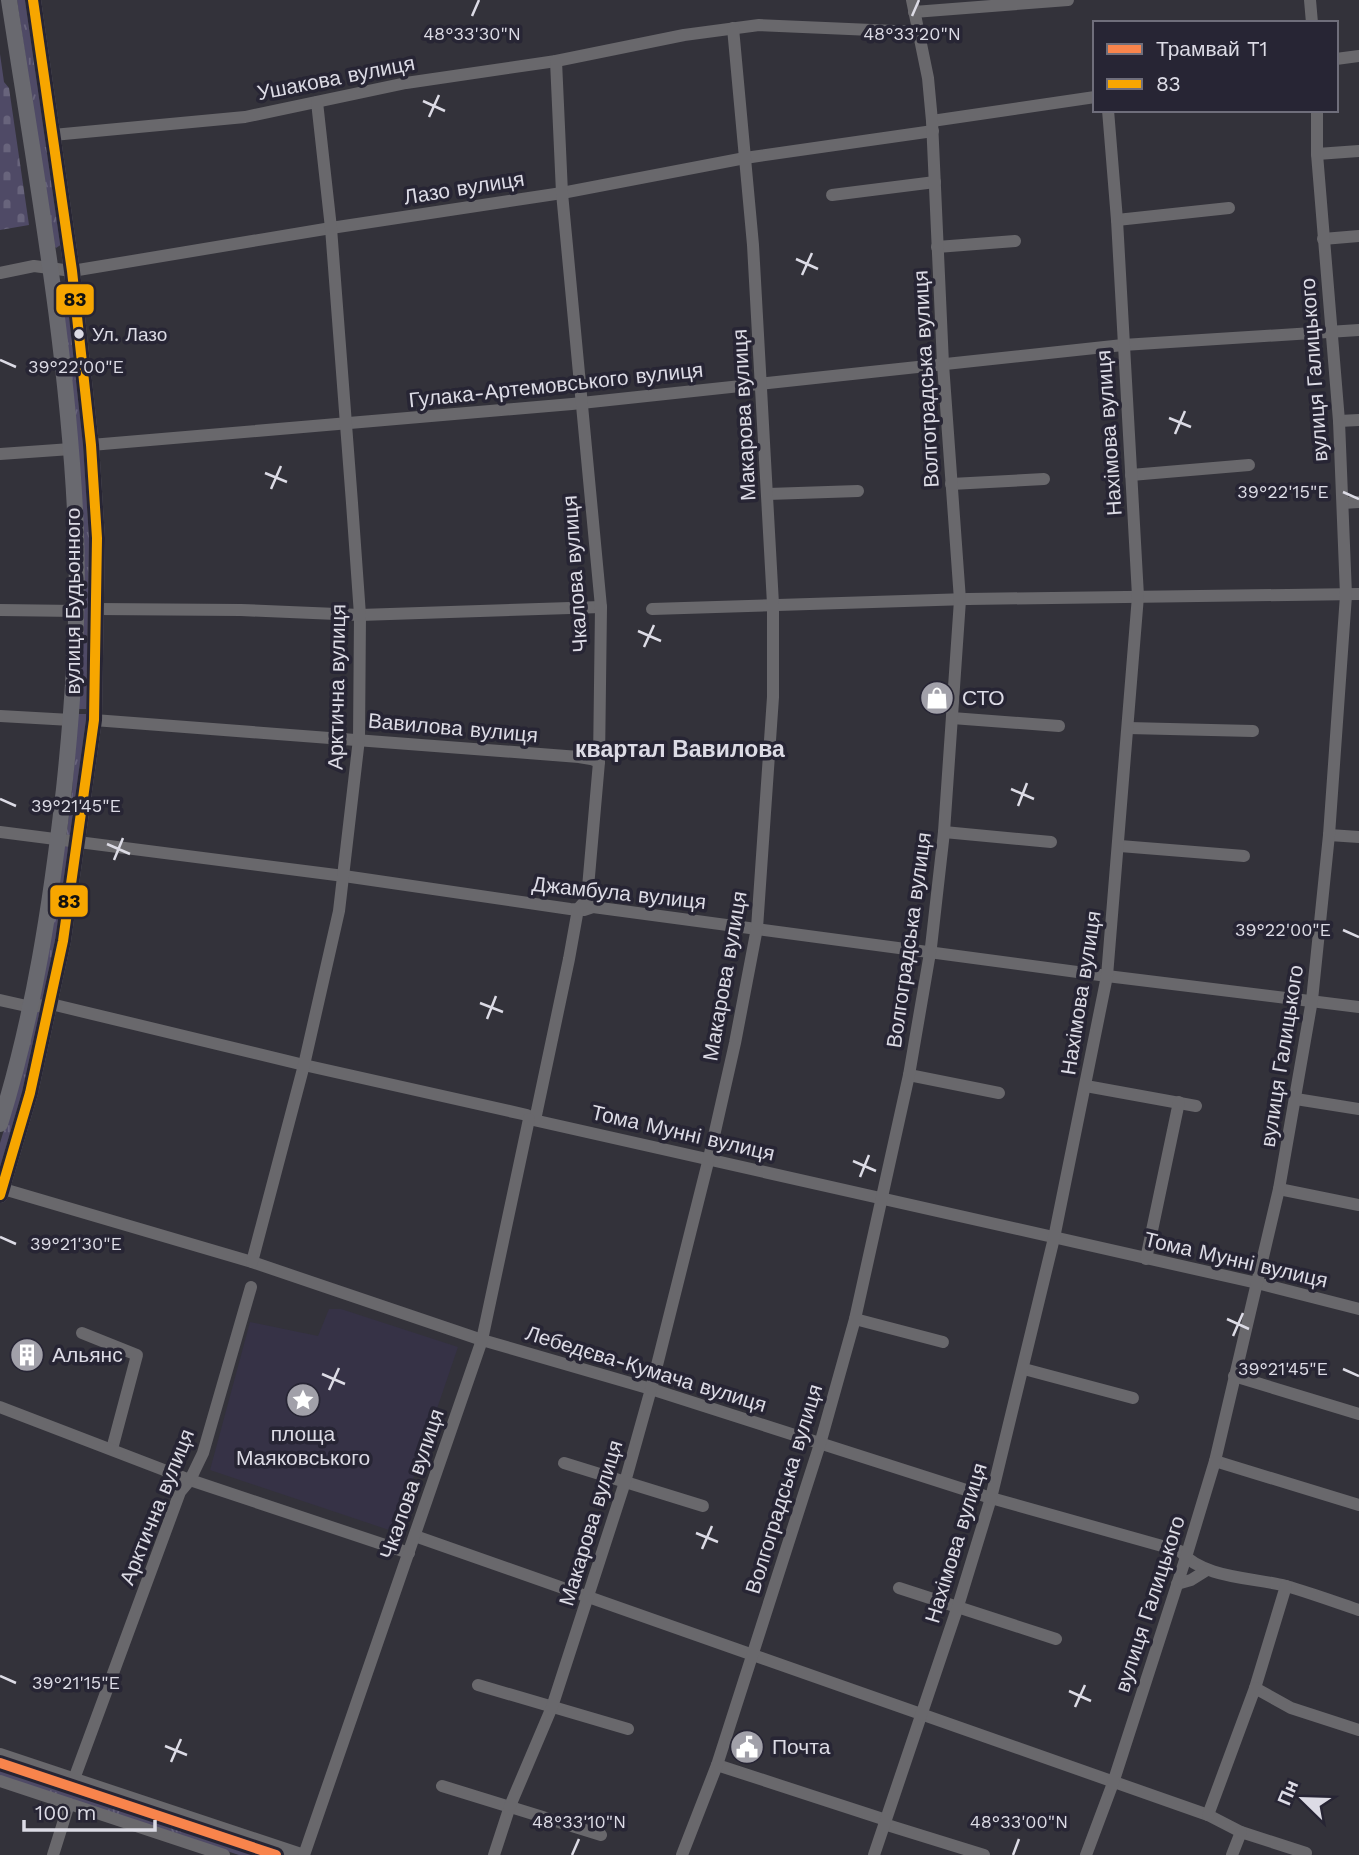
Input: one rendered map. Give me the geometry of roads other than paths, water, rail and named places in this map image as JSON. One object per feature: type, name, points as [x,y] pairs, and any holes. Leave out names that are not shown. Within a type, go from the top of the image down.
[{"type":"main road","name":"вулиця Будьонного","points":[[0,1124],[32,1007],[45,939],[71,720],[77,611],[71,449],[50,270],[9,0]]},
{"type":"main road","name":"вулиця Будьонного","points":[[1,1190],[30,1093],[51,1004],[78,843],[94,720],[97,538],[92,445],[72,271],[33,0]]},
{"type":"street","points":[[913,6],[1068,0]]},
{"type":"street","points":[[1310,0],[1312,21]]},
{"type":"street","name":"Волгоградська вулиця","points":[[682,1855],[717,1765],[820,1444],[855,1318],[909,1075],[930,951],[944,832],[960,600],[943,364],[933,126],[928,78],[913,6]]},
{"type":"street","name":"Ушакова вулиця","points":[[53,135],[245,117],[406,83],[556,61],[684,34],[733,27],[759,24],[918,32]]},
{"type":"street","name":"Макарова вулиця","points":[[494,1855],[510,1806],[552,1707],[625,1482],[709,1158],[757,928],[773,697],[773,604],[762,384],[733,27]]},
{"type":"street","points":[[1338,58],[1359,56]]},
{"type":"street","name":"Чкалова вулиця","points":[[304,1855],[482,1340],[578,909],[587,899],[598,762],[601,607],[562,193],[556,61]]},
{"type":"street","name":"Лазо вулиця","points":[[0,273],[34,266],[72,271],[562,193],[1093,97]]},
{"type":"street","name":"Арктична вулиця","points":[[252,1262],[304,1065],[339,911],[359,739],[360,615],[331,228],[317,102]]},
{"type":"street","name":"Нахімова вулиця","points":[[874,1855],[991,1499],[1054,1238],[1107,976],[1139,596],[1108,112]]},
{"type":"street","name":"вулиця Галицького","points":[[1086,1855],[1113,1783],[1214,1461],[1279,1189],[1312,1000],[1353,595],[1343,503],[1339,421],[1323,239],[1317,112]]},
{"type":"street","points":[[1317,154],[1359,151]]},
{"type":"street","points":[[832,195],[935,182]]},
{"type":"street","points":[[1117,220],[1229,208]]},
{"type":"street","points":[[1323,239],[1359,236]]},
{"type":"street","points":[[937,247],[1014,241]]},
{"type":"street","name":"Гулака-Артемовського вулиця","points":[[92,445],[581,403],[1123,345],[1359,330]]},
{"type":"street","points":[[1339,421],[1359,420]]},
{"type":"street","points":[[0,454],[71,449]]},
{"type":"street","points":[[1131,475],[1249,465]]},
{"type":"street","points":[[951,484],[1044,479]]},
{"type":"street","points":[[768,494],[858,491]]},
{"type":"street","points":[[1343,503],[1359,502]]},
{"type":"street","points":[[652,609],[1139,596],[1353,595]]},
{"type":"street","points":[[96,608],[360,615],[601,607]]},
{"type":"street","points":[[0,610],[77,611]]},
{"type":"street","points":[[0,716],[71,720]]},
{"type":"street","points":[[952,718],[1059,726]]},
{"type":"street","name":"Вавилова вулиця","points":[[94,720],[591,758],[598,762]]},
{"type":"street","points":[[1128,727],[1253,731]]},
{"type":"street","name":"Джамбула вулиця","points":[[0,832],[584,910],[593,907],[1359,1007]]},
{"type":"street","points":[[944,832],[1051,842]]},
{"type":"street","points":[[1329,835],[1359,837]]},
{"type":"street","points":[[1119,846],[1244,856]]},
{"type":"street","name":"Тома Мунні вулиця","points":[[0,1000],[32,1007],[51,1004],[527,1115],[532,1119],[1256,1283],[1359,1309]]},
{"type":"street","points":[[909,1075],[999,1093]]},
{"type":"street","points":[[1086,1086],[1196,1106]]},
{"type":"street","points":[[1296,1099],[1359,1109]]},
{"type":"street","points":[[1146,1259],[1179,1102]]},
{"type":"street","points":[[1279,1189],[1359,1205]]},
{"type":"street","name":"Лебедєва-Кумача вулиця","points":[[1,1190],[252,1262],[482,1340],[651,1389],[991,1499],[1180,1550],[1207,1570],[1286,1586],[1359,1610]]},
{"type":"street","name":"Арктична вулиця","points":[[74,1779],[180,1492],[190,1480],[203,1452],[251,1287]]},
{"type":"street","points":[[855,1318],[943,1342]]},
{"type":"street","points":[[82,1333],[137,1355],[112,1449]]},
{"type":"street","points":[[1024,1369],[1133,1398]]},
{"type":"street","points":[[1234,1376],[1359,1415]]},
{"type":"street","points":[[0,1408],[190,1480],[409,1553]]},
{"type":"street","points":[[1214,1461],[1359,1505]]},
{"type":"street","points":[[564,1464],[703,1506]]},
{"type":"street","points":[[415,1536],[1208,1815],[1241,1832],[1306,1853]]},
{"type":"street","points":[[1177,1584],[1191,1580],[1207,1570]]},
{"type":"street","points":[[1208,1815],[1255,1688],[1286,1586]]},
{"type":"street","points":[[899,1588],[1056,1639]]},
{"type":"street","points":[[478,1685],[628,1729]]},
{"type":"street","points":[[1255,1688],[1291,1708],[1359,1730]]},
{"type":"street","points":[[0,1754],[304,1855]]},
{"type":"street","points":[[717,1765],[984,1855]]},
{"type":"street","points":[[0,1782],[224,1855]]},
{"type":"street","points":[[442,1786],[601,1835]]},
{"type":"street","points":[[53,1855],[69,1804]]},
{"type":"street","points":[[1232,1855],[1241,1832]]},
{"type":"tram line","name":"T1","points":[[0,1763],[276,1855]]},
{"type":"place","name":"Ул. Лазо","points":[[79,334]]},
{"type":"place","name":"СТО","points":[[937,698]]},
{"type":"place","name":"Альянс","points":[[27,1355]]},
{"type":"place","name":"площа Маяковського","points":[[303,1400]]},
{"type":"place","name":"Почта","points":[[747,1747]]},
{"type":"district","name":"квартал Вавилова","points":[[680,749]]}]
